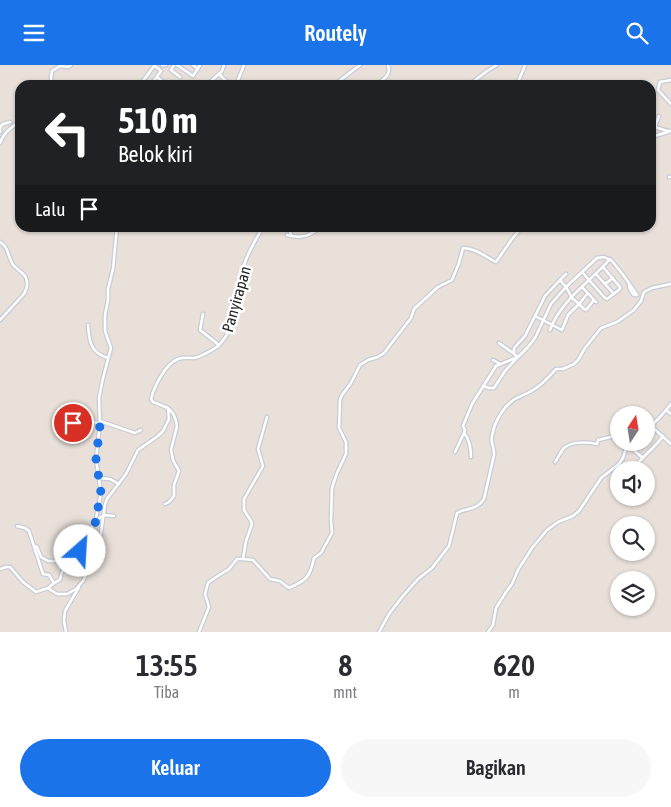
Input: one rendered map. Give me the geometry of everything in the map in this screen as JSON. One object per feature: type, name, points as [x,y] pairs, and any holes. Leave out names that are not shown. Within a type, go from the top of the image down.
[{"type":"street","points":[[51,80],[52,71],[60,66],[68,67],[70,65]]},
{"type":"street","points":[[144,80],[154,65],[161,70],[155,80]]},
{"type":"street","points":[[180,77],[171,71],[176,65],[193,76],[200,65]]},
{"type":"street","points":[[193,65],[198,69]]},
{"type":"street","points":[[212,80],[223,69],[224,65]]},
{"type":"street","points":[[237,80],[244,65]]},
{"type":"street","points":[[340,80],[360,65]]},
{"type":"street","points":[[382,80],[388,75],[388,65]]},
{"type":"street","points":[[475,80],[497,65]]},
{"type":"street","points":[[519,80],[525,65]]},
{"type":"street","points":[[219,74],[225,80]]},
{"type":"street","points":[[671,80],[660,82],[658,90],[671,104]]},
{"type":"street","points":[[656,121],[659,115]]},
{"type":"street","points":[[0,129],[2,124],[10,122]]},
{"type":"street","points":[[0,143],[7,130],[15,124]]},
{"type":"street","points":[[656,128],[670,131]]},
{"type":"street","points":[[656,135],[670,131]]},
{"type":"street","points":[[97,520],[101,493],[96,454],[100,423],[99,398],[111,348],[105,331],[117,232]]},
{"type":"street","name":"Panyirapan","points":[[168,408],[152,402],[151,399],[157,385],[165,370],[177,360],[198,357],[219,345],[226,336],[233,319],[245,263],[260,232]]},
{"type":"street","points":[[290,232],[289,236],[300,238],[314,232]]},
{"type":"street","points":[[199,632],[209,607],[205,594],[208,583],[230,569],[237,559],[253,560],[270,579],[280,581],[289,588],[309,575],[314,558],[321,553],[332,533],[332,488],[336,473],[346,451],[346,442],[339,428],[339,403],[358,367],[384,353],[411,318],[414,309],[438,287],[452,280],[463,248],[486,255],[496,262],[518,232]]},
{"type":"street","points":[[0,242],[6,247],[14,267],[25,275],[27,284],[24,294],[0,319]]},
{"type":"street","points":[[483,385],[492,389],[505,371],[532,343],[551,304],[566,287],[598,258],[610,259],[621,271],[637,295],[652,288],[671,284]]},
{"type":"street","points":[[550,330],[559,311],[610,259]]},
{"type":"street","points":[[582,272],[606,299],[609,299],[620,287],[603,267]]},
{"type":"street","points":[[514,354],[514,347],[525,336],[545,296],[566,274]]},
{"type":"street","points":[[596,274],[614,294]]},
{"type":"street","points":[[605,284],[613,278]]},
{"type":"street","points":[[560,280],[572,298],[586,310],[595,301],[582,287]]},
{"type":"street","points":[[379,632],[388,614],[418,579],[432,568],[449,546],[456,514],[480,505],[484,499],[495,453],[492,436],[502,413],[509,404],[514,399],[534,390],[547,380],[556,369],[574,364],[601,328],[617,322],[634,310],[641,301],[644,292]]},
{"type":"street","points":[[535,316],[562,329],[568,315],[588,293]]},
{"type":"street","points":[[203,314],[200,331],[219,345]]},
{"type":"street","points":[[88,325],[92,348],[108,358]]},
{"type":"street","points":[[499,343],[518,357]]},
{"type":"street","points":[[455,452],[465,431],[463,426],[467,414],[483,385],[496,366],[518,357]]},
{"type":"street","points":[[493,360],[502,363]]},
{"type":"street","points":[[502,363],[505,371]]},
{"type":"street","points":[[655,422],[671,404]]},
{"type":"street","points":[[66,632],[65,611],[93,561],[107,499],[128,471],[138,450],[163,431],[169,419],[168,408]]},
{"type":"street","points":[[166,504],[174,496],[174,485],[179,471],[171,451],[177,426],[172,411],[168,408]]},
{"type":"street","points":[[666,410],[671,414]]},
{"type":"street","points":[[76,416],[136,433],[141,430]]},
{"type":"street","points":[[70,423],[83,417]]},
{"type":"street","points":[[243,559],[246,541],[252,524],[244,510],[244,502],[263,466],[258,449],[267,417]]},
{"type":"street","points":[[655,429],[671,444]]},
{"type":"street","points":[[464,433],[469,440],[471,457]]},
{"type":"street","points":[[640,461],[663,436]]},
{"type":"street","points":[[556,462],[564,448],[570,445],[596,444],[599,440],[610,437]]},
{"type":"street","points":[[488,632],[493,625],[496,608],[532,548],[547,530],[579,511],[602,477],[621,462],[625,451]]},
{"type":"street","points":[[635,451],[643,458]]},
{"type":"street","points":[[99,478],[110,479],[119,484]]},
{"type":"street","points":[[0,569],[10,567],[23,582],[37,592],[48,588],[60,579],[62,571],[80,551],[89,531],[97,520],[104,515],[114,516]]},
{"type":"street","points":[[17,526],[26,528],[29,531],[44,575],[49,575],[54,583]]},
{"type":"street","points":[[35,546],[43,559],[48,561],[60,559],[71,561]]},
{"type":"street","points":[[60,559],[65,551],[79,550]]},
{"type":"street","points":[[48,588],[57,594],[63,594],[70,593],[80,586]]},
{"type":"route","points":[[73,423],[83,417],[100,425],[96,459],[101,491],[97,509],[97,520],[85,537],[80,551]]}]
